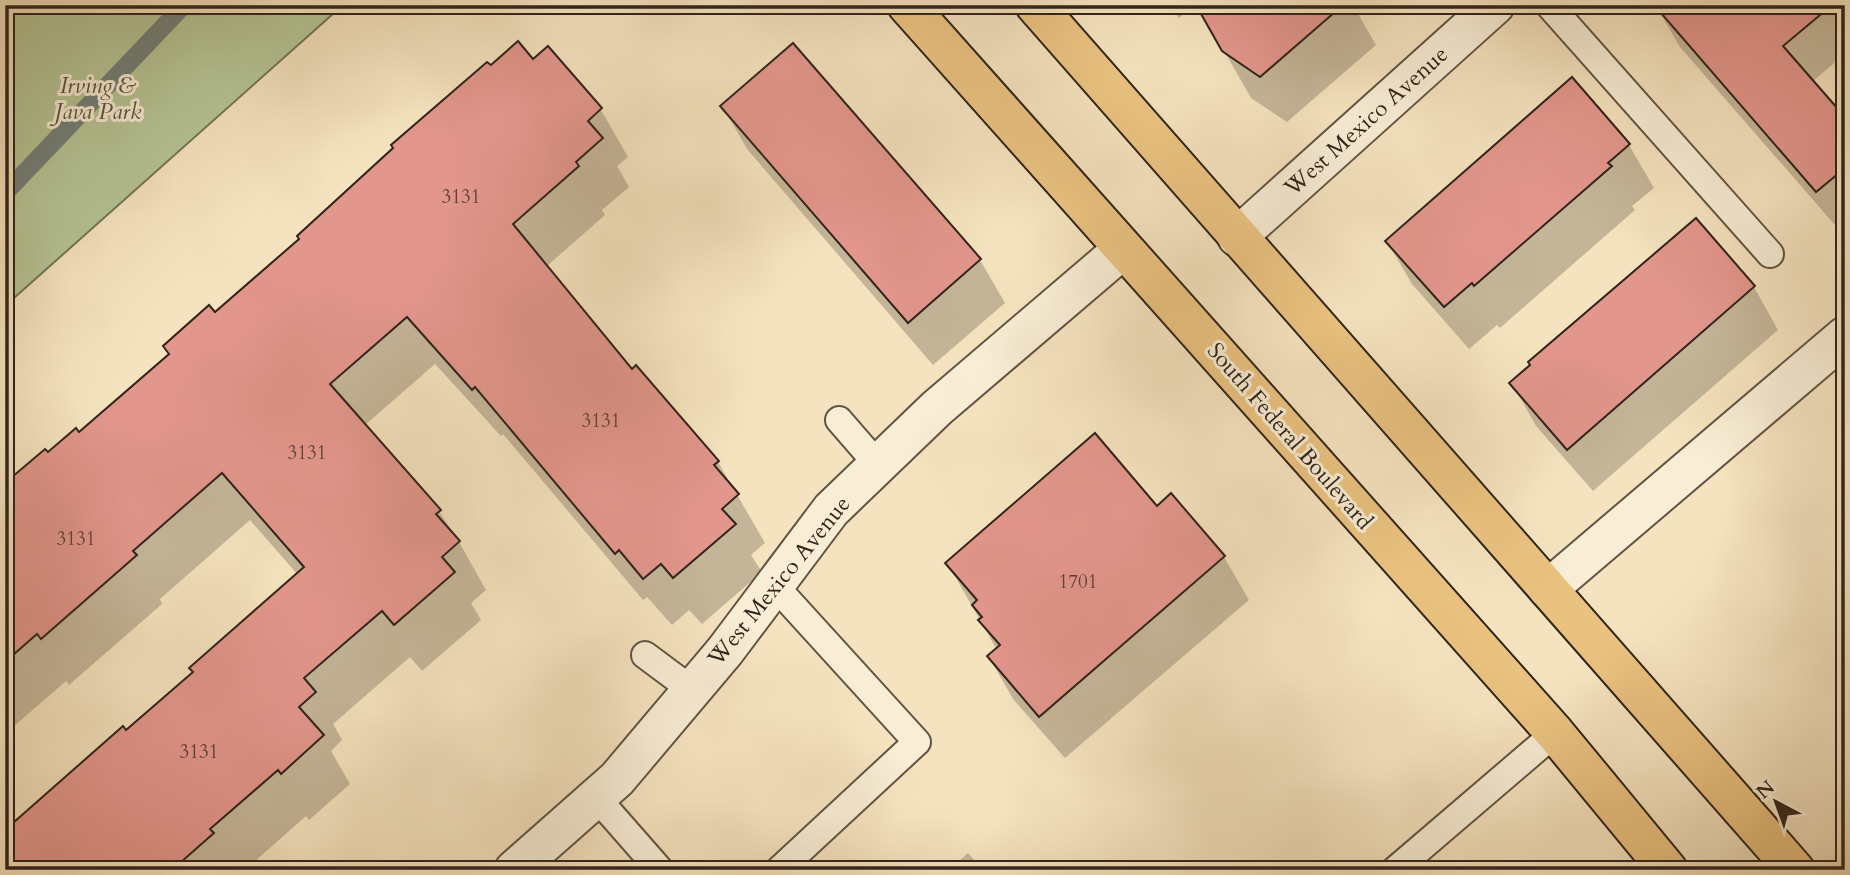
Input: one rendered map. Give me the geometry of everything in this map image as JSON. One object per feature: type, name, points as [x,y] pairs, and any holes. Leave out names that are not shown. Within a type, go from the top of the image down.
[{"type":"main road","name":"South Federal Boulevard","points":[[907,5],[1122,250],[1555,733],[1668,870]]},
{"type":"main road","points":[[1035,5],[1795,870]]},
{"type":"street","name":"West Mexico Avenue","points":[[1237,237],[1480,10]]},
{"type":"street","name":"West Mexico Avenue","points":[[514,870],[617,779],[775,586],[831,510],[937,408],[1122,250]]},
{"type":"street","points":[[1548,589],[1845,336]]},
{"type":"lane","points":[[1549,5],[1770,254]]},
{"type":"lane","points":[[839,420],[878,465]]},
{"type":"lane","points":[[775,586],[917,743],[779,870]]},
{"type":"lane","points":[[645,655],[692,690]]},
{"type":"lane","points":[[1395,870],[1555,733]]},
{"type":"lane","points":[[596,797],[660,870]]},
{"type":"green space","name":"Irving & Java Park","points":[[5,5],[343,5],[5,306]]},
{"type":"building","points":[[1196,5],[1343,5],[1260,77],[1222,51]]},
{"type":"building","points":[[1654,5],[1832,5],[1783,46],[1845,117],[1845,168],[1816,192]]},
{"type":"building","points":[[518,41],[533,59],[548,46],[602,108],[588,121],[603,138],[576,162],[579,166],[513,224],[632,369],[636,365],[719,461],[714,465],[739,494],[722,509],[736,524],[673,578],[661,564],[643,579],[619,550],[615,554],[475,387],[472,390],[407,317],[330,384],[441,510],[436,514],[460,541],[442,557],[455,572],[394,625],[382,611],[304,678],[316,692],[299,707],[324,735],[281,774],[278,770],[210,829],[214,833],[172,870],[5,870],[5,830],[123,726],[126,730],[193,672],[189,668],[304,567],[222,473],[133,551],[137,555],[41,639],[37,634],[5,662],[5,483],[45,449],[48,452],[76,428],[79,432],[169,354],[163,346],[209,305],[215,312],[299,239],[297,236],[393,148],[391,145],[487,62],[491,65]]},
{"type":"building","points":[[793,43],[981,259],[908,323],[720,106]]},
{"type":"building","points":[[1572,77],[1630,144],[1608,163],[1612,166],[1474,286],[1472,283],[1444,307],[1385,241]]},
{"type":"building","points":[[1696,218],[1755,286],[1567,450],[1509,383],[1530,365],[1528,362]]},
{"type":"building","points":[[1095,433],[1157,506],[1171,493],[1225,556],[1039,717],[987,656],[1000,645],[978,620],[982,617],[972,605],[977,600],[945,563]]},
{"type":"waterway","points":[[5,193],[184,5]]}]
